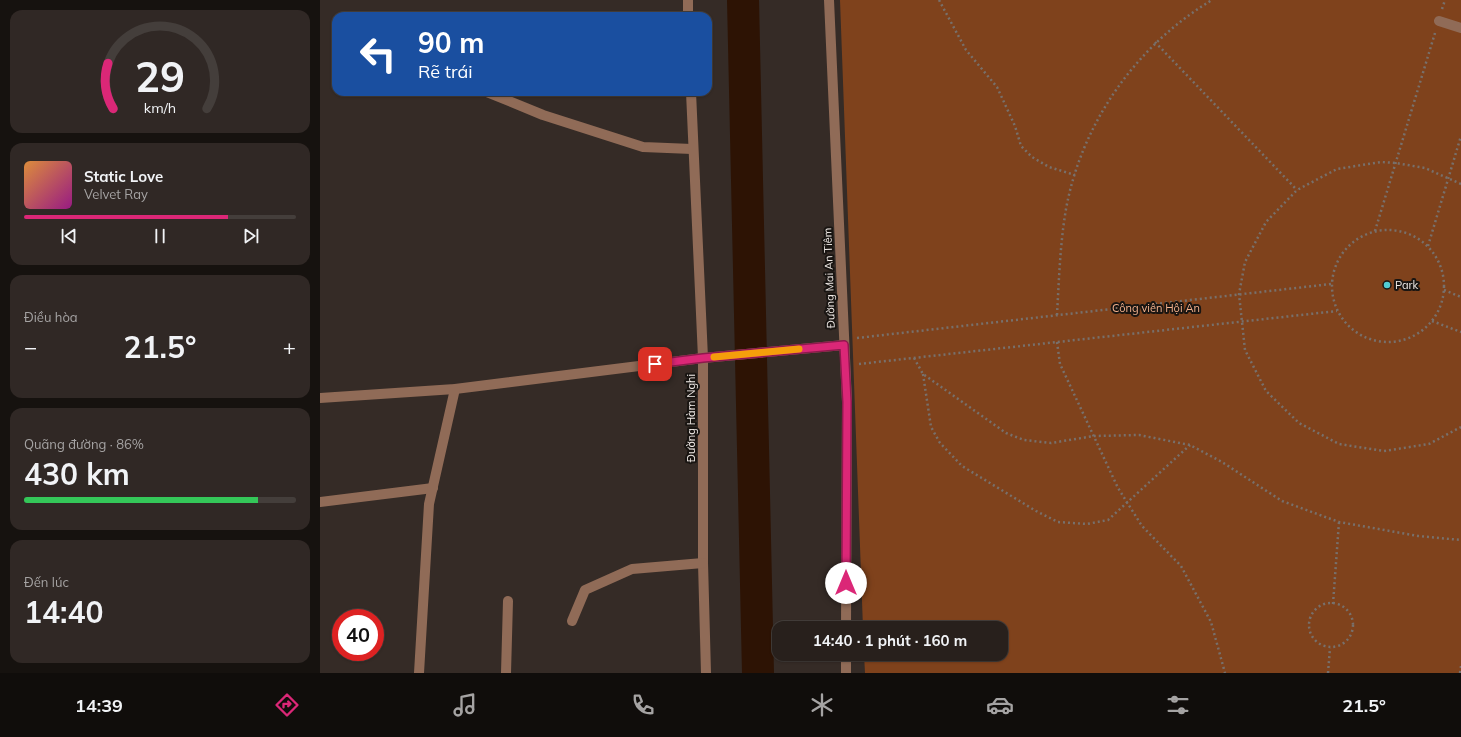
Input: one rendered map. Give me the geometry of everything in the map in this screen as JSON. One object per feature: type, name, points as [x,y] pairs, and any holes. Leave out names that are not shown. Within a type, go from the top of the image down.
[{"type":"street","points":[[688,0],[688,12]]},
{"type":"street","name":"Đường Mai An Tiêm","points":[[829,0],[847,402],[846,621]]},
{"type":"street","points":[[1439,21],[1461,28]]},
{"type":"street","points":[[497,96],[543,115],[643,147],[692,149]]},
{"type":"street","name":"Đường Hàm Nghi","points":[[691,96],[692,149],[703,358],[703,562],[706,673]]},
{"type":"street","points":[[320,398],[455,389],[703,358],[813,348],[844,342]]},
{"type":"street","points":[[419,673],[429,504],[455,389]]},
{"type":"street","points":[[320,502],[433,488]]},
{"type":"street","points":[[572,621],[586,590],[632,569],[703,562]]},
{"type":"street","points":[[506,673],[508,600]]},
{"type":"street","points":[[846,661],[846,673]]},
{"type":"path","points":[[939,0],[966,50],[997,87],[1015,126],[1021,146],[1032,157],[1049,167],[1075,175]]},
{"type":"path","points":[[1057,315],[1066,209],[1079,161],[1098,118],[1124,78],[1155,42],[1192,12],[1212,0]]},
{"type":"path","points":[[1375,231],[1445,0]]},
{"type":"path","points":[[1155,42],[1297,190]]},
{"type":"path","points":[[1428,246],[1461,136]]},
{"type":"path","points":[[1461,184],[1425,168],[1396,163],[1381,162],[1337,169],[1297,190],[1266,222],[1245,262],[1239,294],[1245,350],[1266,391],[1298,423],[1339,444],[1384,451],[1429,444],[1461,427]]},
{"type":"path","points":[[1390,229],[1404,232],[1417,238],[1428,246],[1438,260],[1444,278],[1444,295],[1438,312],[1432,321],[1413,336],[1396,342],[1378,342],[1361,336],[1347,325],[1337,311],[1332,298],[1331,284],[1333,269],[1340,256],[1349,244],[1361,236],[1375,231],[1390,229]]},
{"type":"path","points":[[844,342],[1057,315],[1331,284]]},
{"type":"path","points":[[1444,290],[1461,297]]},
{"type":"path","points":[[845,365],[1337,311]]},
{"type":"path","points":[[1432,321],[1461,332]]},
{"type":"path","points":[[1057,342],[1060,364],[1118,488],[1142,526],[1181,566],[1211,622],[1225,673]]},
{"type":"path","points":[[914,358],[923,374],[931,427],[940,443],[962,466],[1036,511],[1058,522],[1087,524],[1108,520],[1128,504],[1190,445]]},
{"type":"path","points":[[923,374],[1006,433],[1024,440],[1051,443],[1094,436],[1139,435],[1190,445],[1222,462],[1282,500],[1339,522],[1418,536],[1461,540]]},
{"type":"path","points":[[1333,604],[1339,522]]},
{"type":"path","points":[[1333,604],[1339,604],[1350,613],[1353,626],[1348,639],[1343,644],[1330,647],[1323,646],[1312,637],[1309,624],[1310,618],[1319,607],[1333,604]]},
{"type":"path","points":[[1328,673],[1330,647]]},
{"type":"path","points":[[1460,673],[1461,666]]},
{"type":"green space","name":"Công viên Hội An","points":[[840,0],[1461,0],[1461,673],[865,673],[864,661],[1008,661],[1008,621],[863,621]]},
{"type":"waterway","points":[[743,0],[758,673]]},
{"type":"slow traffic","points":[[714,357],[799,349]]},
{"type":"place","name":"Park","points":[[1387,285]]},
{"type":"route","points":[[655,364],[844,345],[847,402],[846,583]]}]
